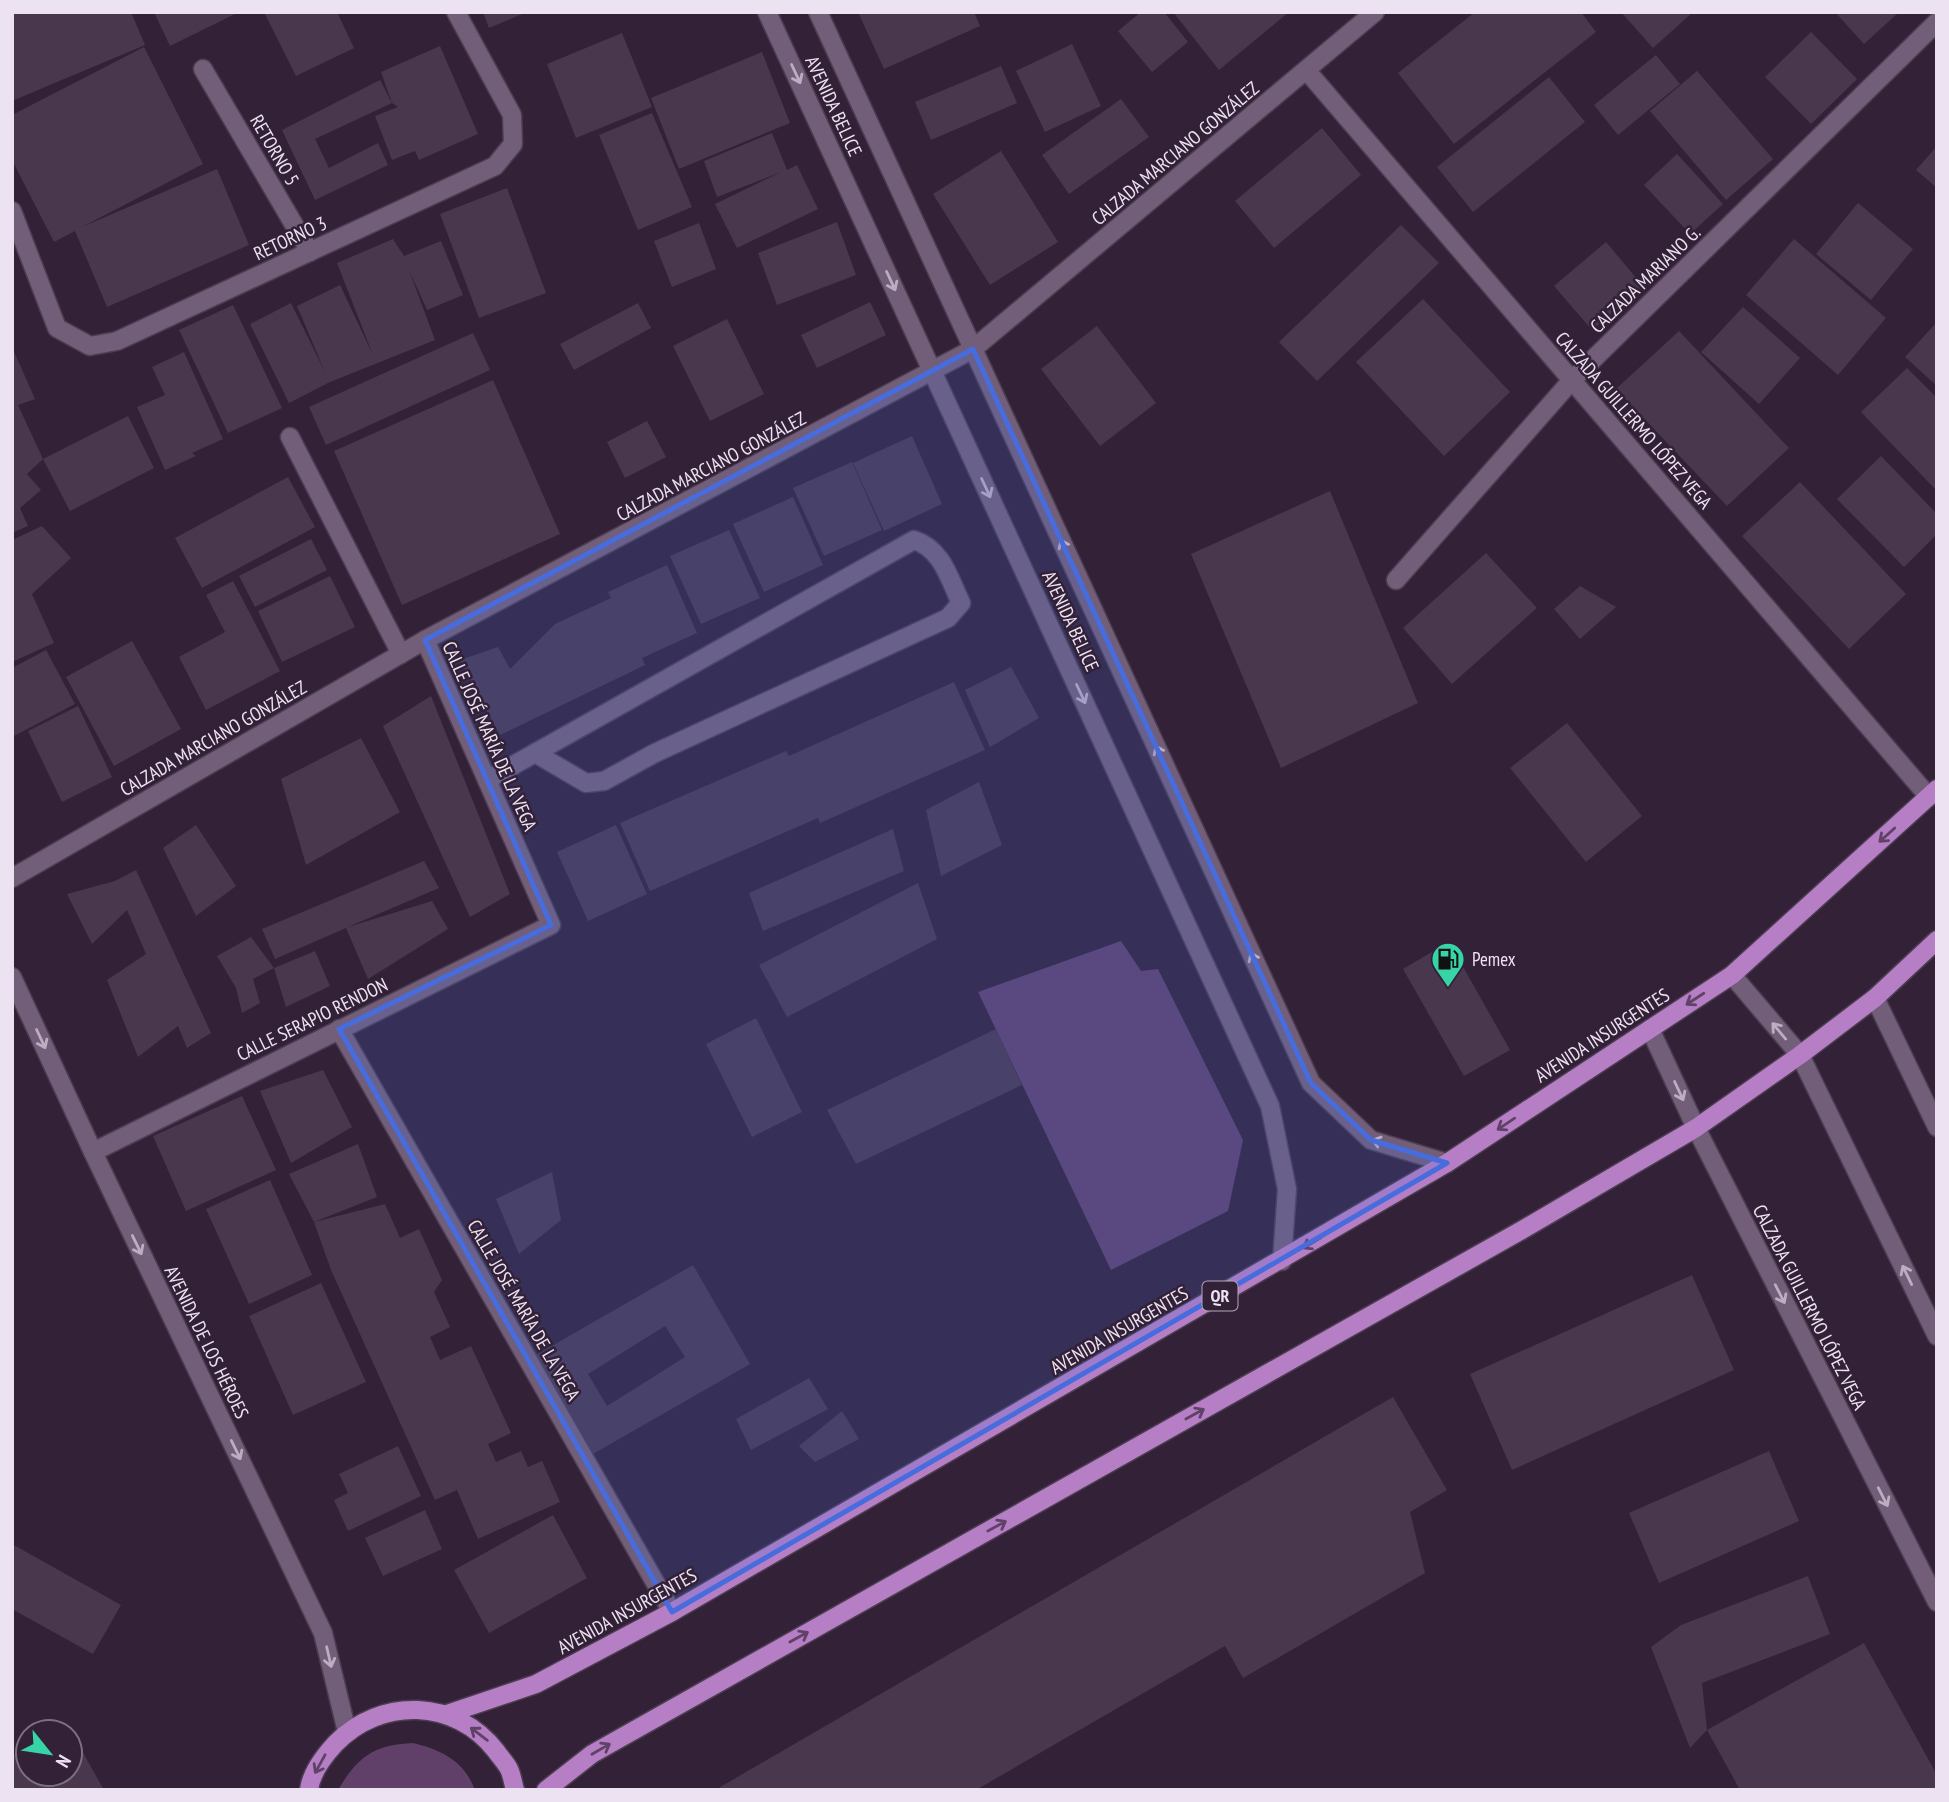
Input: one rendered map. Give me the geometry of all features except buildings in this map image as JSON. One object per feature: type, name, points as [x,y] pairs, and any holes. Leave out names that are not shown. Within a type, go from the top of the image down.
[{"type":"main road","name":"AVENIDA INSURGENTES","points":[[447,1714],[536,1684],[672,1612],[1447,1163],[1732,975],[1933,793]]},
{"type":"main road","points":[[546,1790],[592,1754],[1522,1230],[1696,1128],[1875,998],[1937,940]]},
{"type":"main road","points":[[309,1790],[325,1755],[347,1732],[378,1715],[412,1709],[447,1714],[483,1735],[509,1769],[515,1790]]},
{"type":"street","name":"RETORNO 3","points":[[12,211],[57,328],[90,346],[117,341],[495,166],[513,144],[512,115],[456,12]]},
{"type":"street","name":"AVENIDA BELICE","points":[[767,12],[1270,1106],[1287,1189],[1282,1261]]},
{"type":"street","name":"AVENIDA BELICE","points":[[818,12],[1311,1083],[1371,1140],[1447,1163]]},
{"type":"street","name":"CALZADA MARCIANO GONZÁLEZ","points":[[12,878],[425,640],[973,349],[1375,12]]},
{"type":"street","name":"CALZADA MARIANO G.","points":[[1396,580],[1572,380],[1937,22]]},
{"type":"street","name":"RETORNO 5","points":[[203,69],[310,252]]},
{"type":"street","name":"CALZADA GUILLERMO LÓPEZ VEGA","points":[[1307,71],[1572,380],[1933,793]]},
{"type":"street","points":[[290,437],[401,654]]},
{"type":"street","points":[[487,780],[535,753],[914,540],[928,544],[937,554],[961,603],[948,618],[667,748],[604,780],[586,783],[535,753]]},
{"type":"street","name":"CALLE JOSÉ MARÍA DE LA VEGA","points":[[425,640],[551,925]]},
{"type":"street","name":"CALLE SERAPIO RENDON","points":[[93,1152],[551,925]]},
{"type":"street","points":[[1732,975],[1800,1055],[1937,1336]]},
{"type":"street","name":"AVENIDA DE LOS HÉROES","points":[[12,977],[323,1633],[347,1732]]},
{"type":"street","points":[[1875,998],[1937,1127]]},
{"type":"street","name":"CALZADA GUILLERMO LÓPEZ VEGA","points":[[1650,1028],[1696,1128],[1937,1602]]},
{"type":"street","name":"CALLE JOSÉ MARÍA DE LA VEGA","points":[[339,1029],[672,1612]]},
{"type":"highlighted area","points":[[973,349],[1311,1083],[1371,1140],[1447,1163],[672,1612],[339,1029],[551,925],[425,640]]},
{"type":"shaded area","points":[[1121,941],[1141,971],[1158,969],[1243,1140],[1228,1211],[1111,1270],[978,992]]},
{"type":"shaded area","points":[[413,1743],[451,1758],[465,1771],[475,1790],[338,1790],[345,1778],[368,1754],[388,1746]]},
{"type":"place","name":"Pemex","points":[[1448,989]]}]
